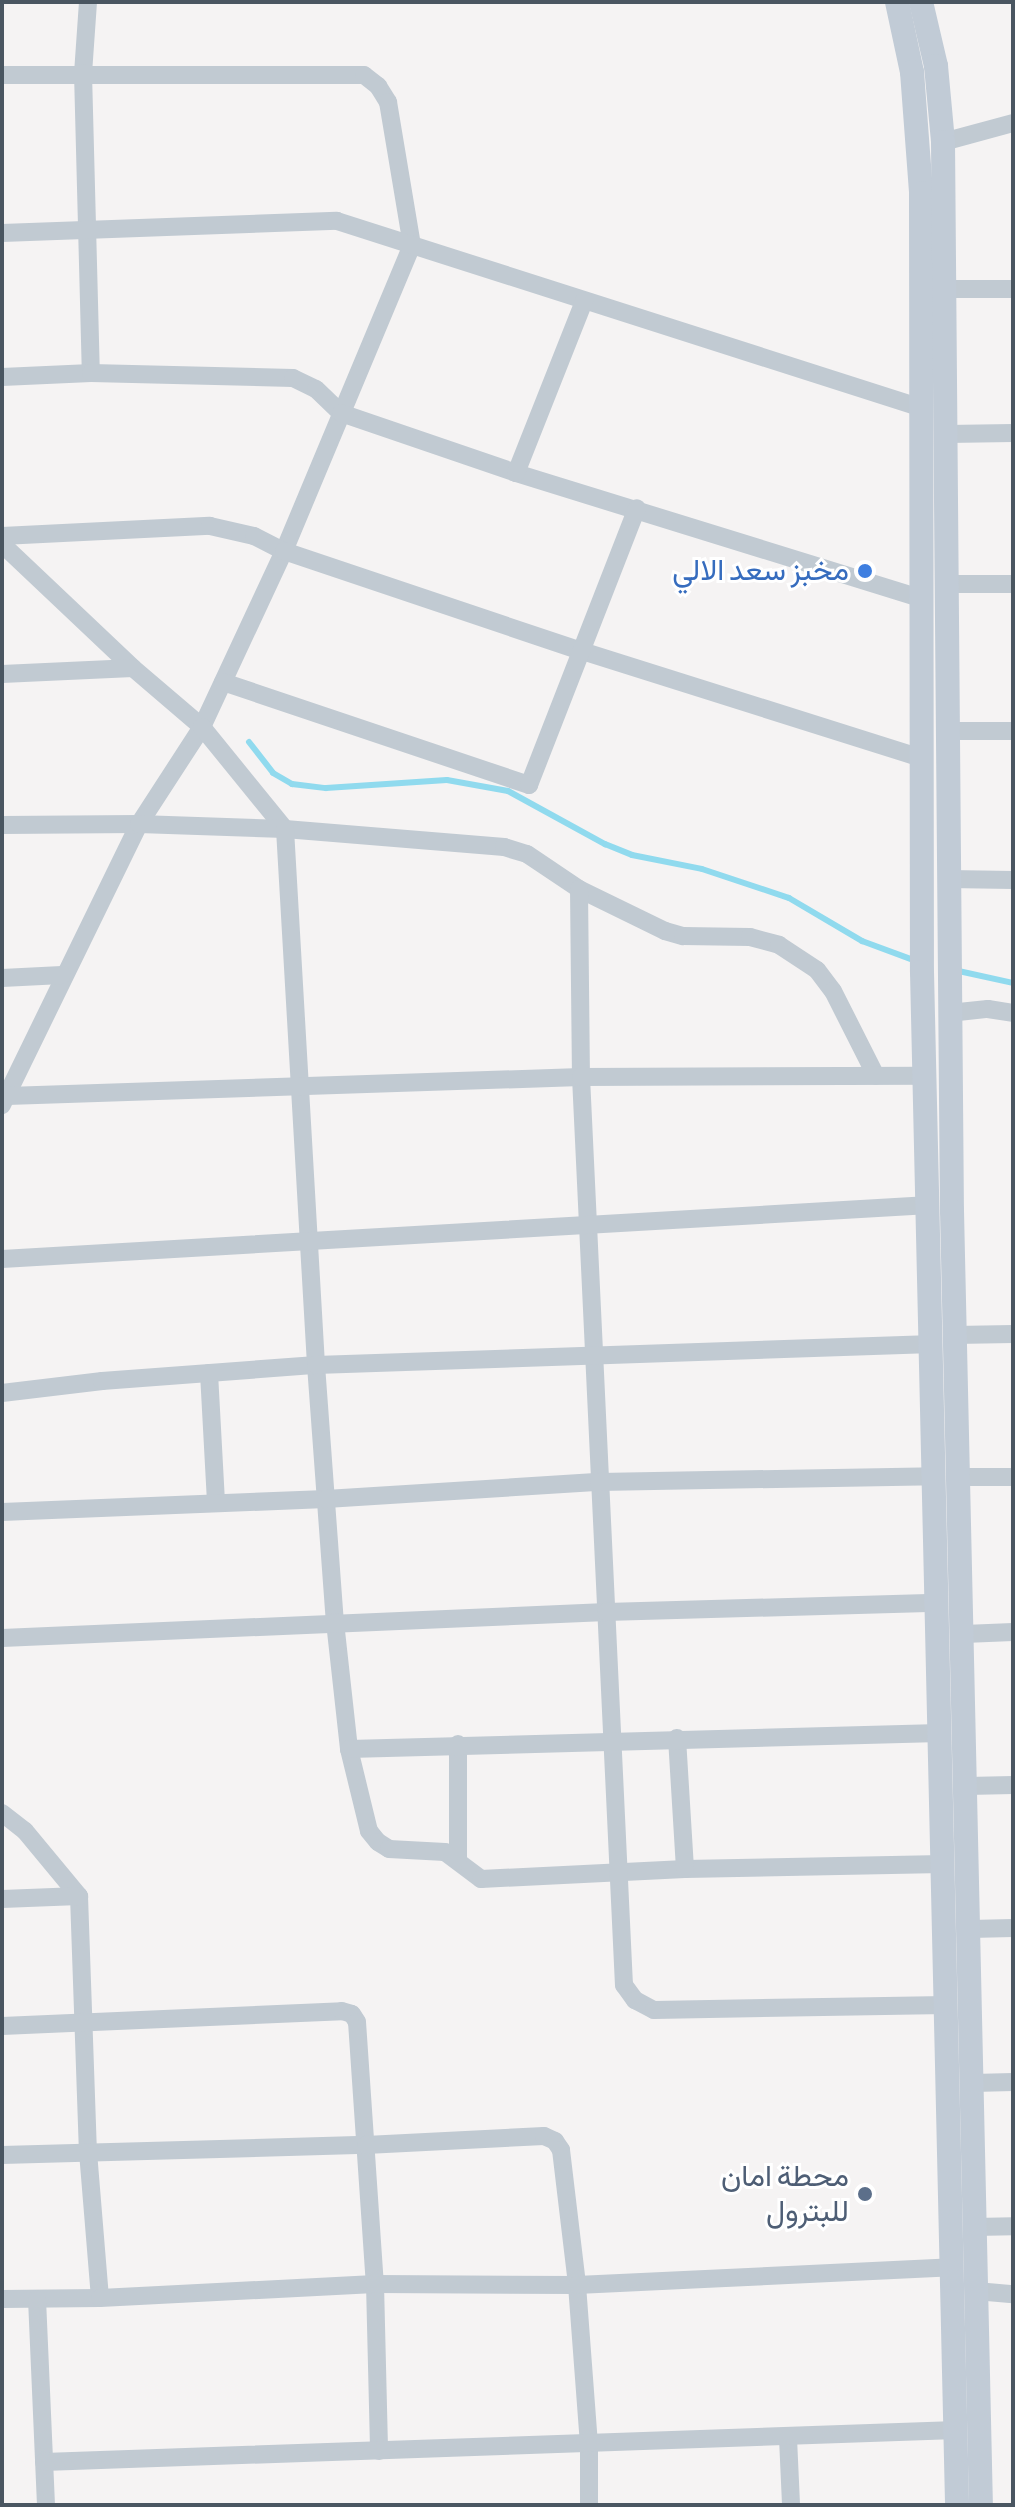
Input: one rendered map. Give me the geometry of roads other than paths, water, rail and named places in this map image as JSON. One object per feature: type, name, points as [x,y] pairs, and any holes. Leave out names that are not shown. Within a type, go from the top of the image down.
[{"type":"main road","points":[[897,2],[912,72],[919,144],[922,972],[933,1344],[964,1634],[981,2505]]},
{"type":"main road","points":[[921,2],[936,66],[943,142],[946,289],[948,946],[955,1335],[937,1603],[957,2505]]},
{"type":"street","points":[[88,2],[83,73],[91,373]]},
{"type":"street","points":[[2,75],[364,75],[378,86],[388,102],[412,245],[284,551],[202,727],[139,824],[62,975],[4,1100],[302,1084],[581,1077],[926,1076]]},
{"type":"street","points":[[943,142],[1013,123]]},
{"type":"street","points":[[2,233],[337,221],[922,408]]},
{"type":"street","points":[[946,289],[1013,289]]},
{"type":"street","points":[[516,473],[584,301]]},
{"type":"street","points":[[2,377],[91,373],[293,378],[316,389],[341,413],[516,473],[921,598]]},
{"type":"street","points":[[947,434],[1013,433]]},
{"type":"street","points":[[223,682],[529,785],[637,508]]},
{"type":"street","points":[[2,536],[210,526],[254,536],[284,551],[582,651],[922,758]]},
{"type":"street","points":[[2,544],[133,668],[202,727],[285,829],[316,1365],[335,1622],[349,1749],[369,1831],[389,1849],[445,1852],[481,1879],[685,1869],[943,1864]]},
{"type":"street","points":[[947,584],[1013,584]]},
{"type":"street","points":[[2,674],[133,668]]},
{"type":"street","points":[[947,731],[1013,731]]},
{"type":"street","points":[[2,825],[139,824],[285,829],[504,847],[527,854],[579,889],[665,931],[683,936],[750,937],[779,945],[801,956],[833,991],[876,1076]]},
{"type":"street","points":[[948,879],[1013,880]]},
{"type":"street","points":[[579,889],[581,1077],[590,1226],[592,1354],[624,1985],[635,2000],[654,2010],[946,2005]]},
{"type":"street","points":[[2,978],[62,975]]},
{"type":"street","points":[[949,1013],[988,1009],[1013,1013]]},
{"type":"street","points":[[2,1259],[929,1205]]},
{"type":"street","points":[[955,1335],[1013,1334]]},
{"type":"street","points":[[2,1393],[316,1365],[933,1344]]},
{"type":"street","points":[[209,1373],[216,1503]]},
{"type":"street","points":[[2,1512],[326,1499],[599,1482],[1013,1477]]},
{"type":"street","points":[[2,1638],[335,1622],[937,1603]]},
{"type":"street","points":[[964,1634],[1013,1632]]},
{"type":"street","points":[[349,1749],[940,1733]]},
{"type":"street","points":[[677,1738],[685,1869]]},
{"type":"street","points":[[458,1744],[458,1861]]},
{"type":"street","points":[[967,1786],[1013,1785]]},
{"type":"street","points":[[2,1813],[25,1831],[79,1896],[88,2152],[100,2298]]},
{"type":"street","points":[[2,1899],[79,1896]]},
{"type":"street","points":[[970,1929],[1013,1928]]},
{"type":"street","points":[[2,2026],[342,2011],[352,2014],[357,2022],[375,2284],[379,2451]]},
{"type":"street","points":[[973,2083],[1013,2082]]},
{"type":"street","points":[[2,2155],[366,2145],[544,2136],[555,2141],[561,2150],[577,2285],[589,2445],[589,2505]]},
{"type":"street","points":[[974,2227],[1013,2226]]},
{"type":"street","points":[[2,2299],[100,2298],[375,2284],[577,2285],[952,2267]]},
{"type":"street","points":[[976,2291],[1013,2294]]},
{"type":"street","points":[[37,2299],[46,2505]]},
{"type":"street","points":[[44,2462],[956,2430]]},
{"type":"street","points":[[788,2438],[791,2505]]},
{"type":"waterway","points":[[249,742],[273,773],[292,784],[326,788],[447,780],[508,791],[605,844],[632,855],[702,869],[789,898],[862,941],[916,961]]},
{"type":"waterway","points":[[954,970],[1013,983]]},
{"type":"place","name":"مخبز سعد الالي","points":[[865,571]]},
{"type":"place","name":"محطة امان للبترول","points":[[865,2194]]}]
